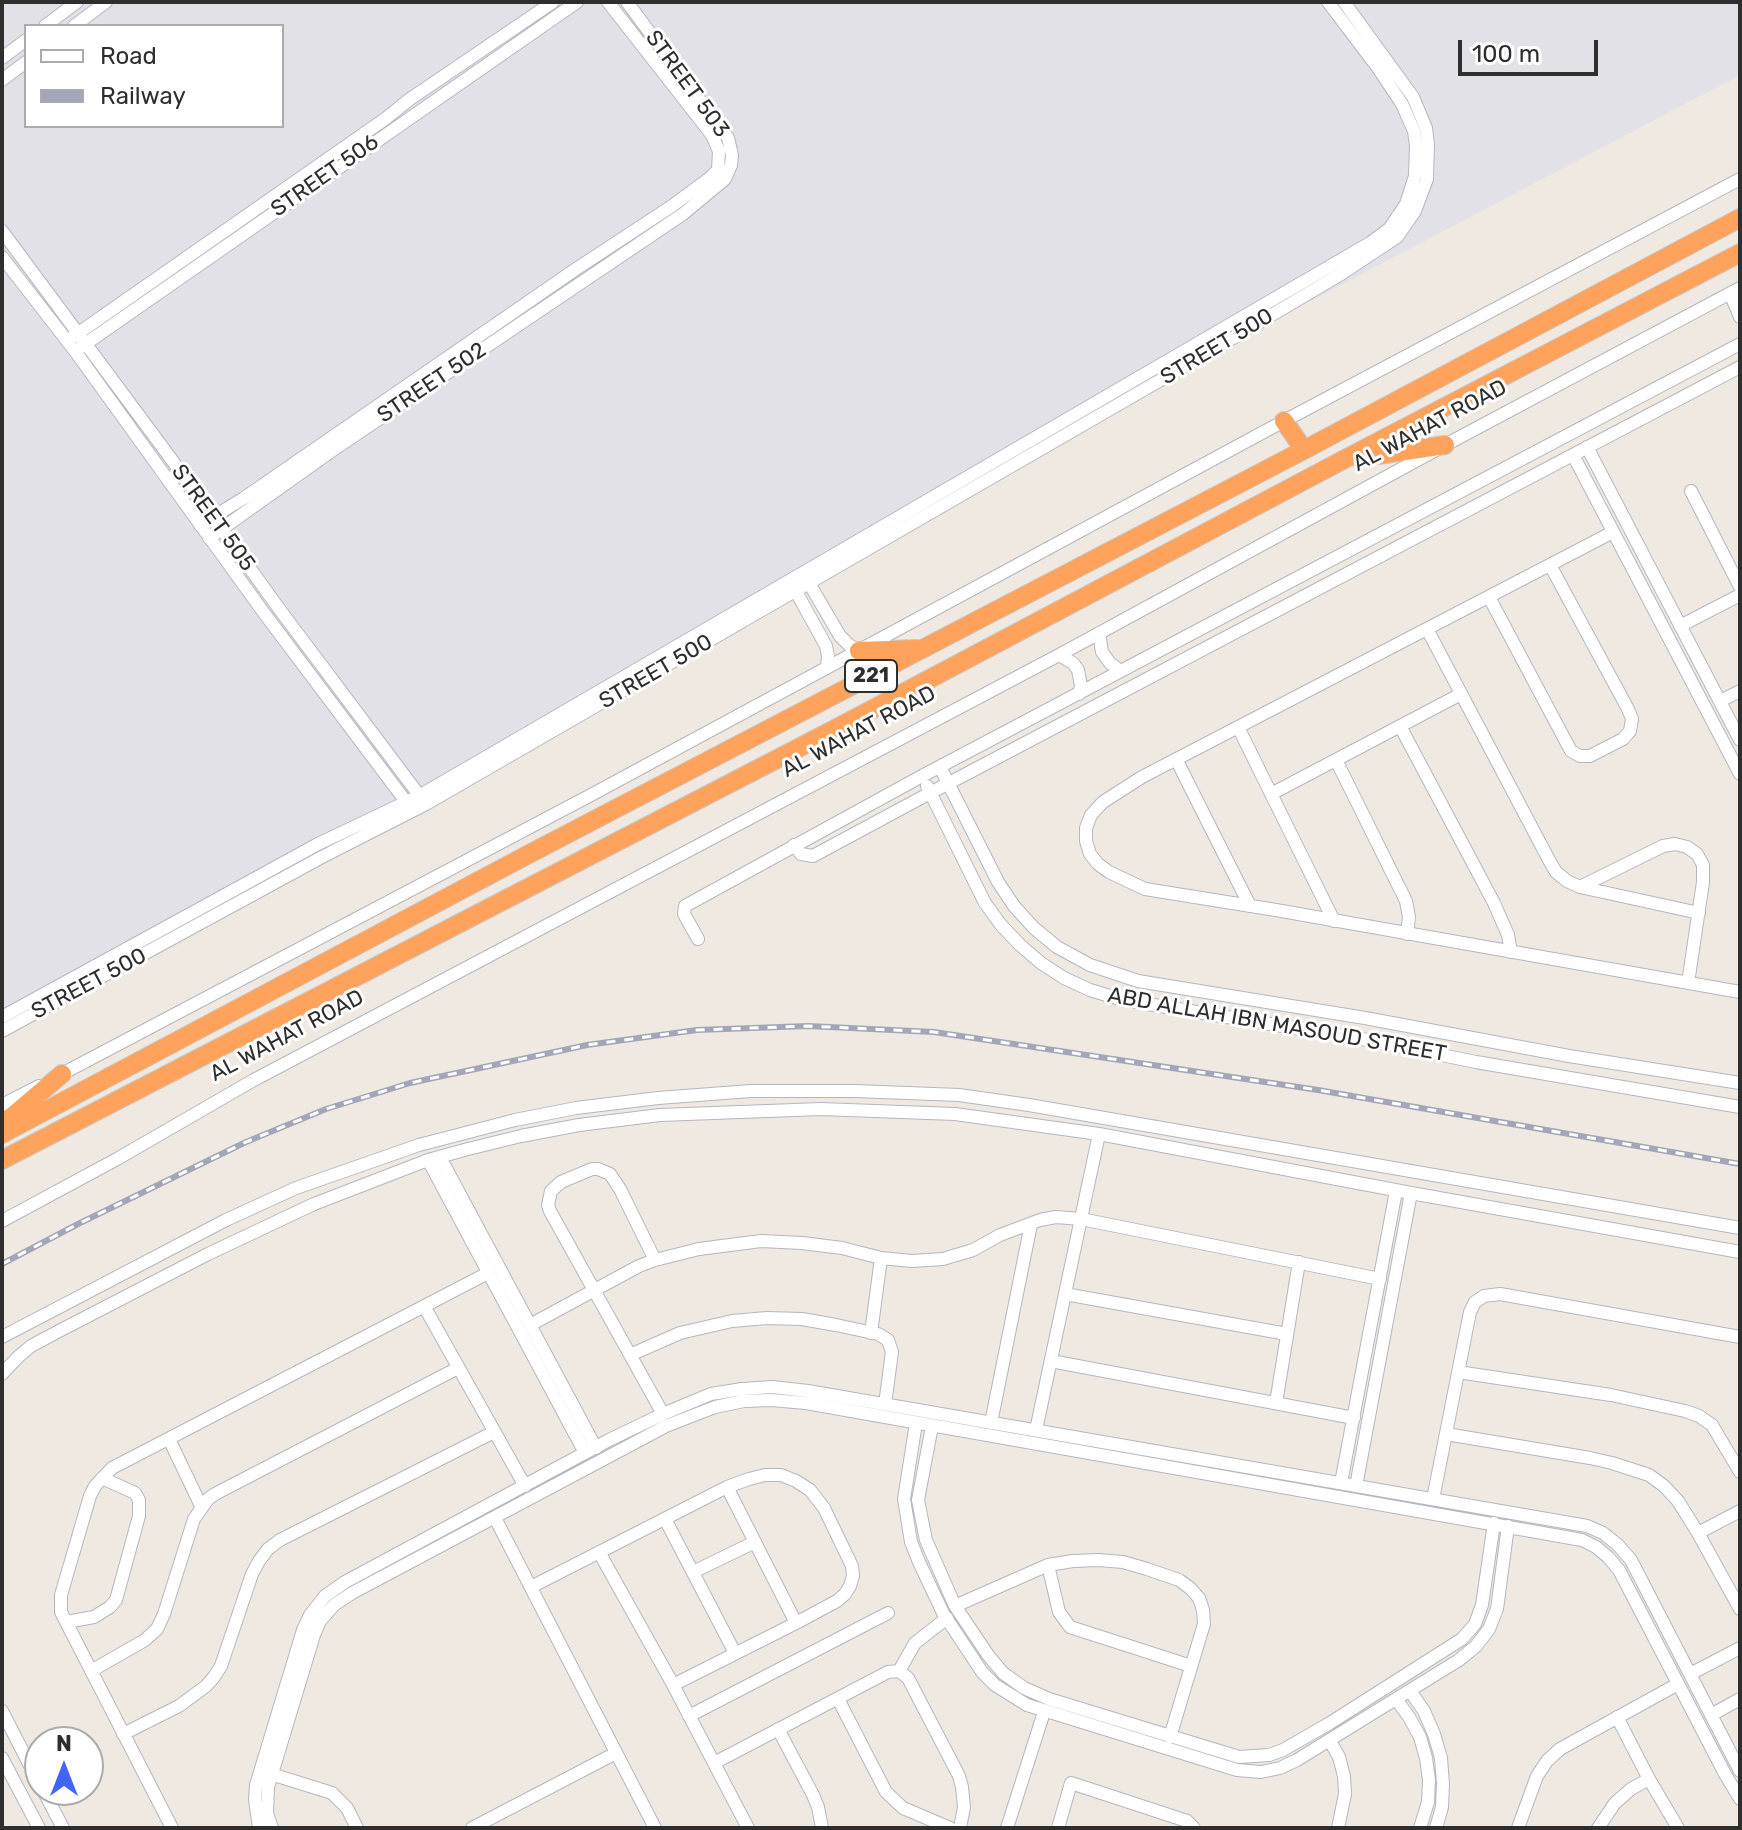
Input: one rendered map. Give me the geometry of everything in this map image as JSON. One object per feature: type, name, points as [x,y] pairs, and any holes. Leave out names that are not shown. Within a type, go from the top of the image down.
[{"type":"highway","name":"AL WAHAT ROAD","points":[[2,1134],[1740,218]]},
{"type":"highway","name":"AL WAHAT ROAD","points":[[2,1160],[837,728],[1740,253]]},
{"type":"highway","points":[[1284,421],[1304,450]]},
{"type":"highway","points":[[1343,460],[1445,445]]},
{"type":"highway","points":[[859,651],[924,649]]},
{"type":"highway","points":[[2,1125],[62,1074]]},
{"type":"street","points":[[48,24],[77,2]]},
{"type":"street","points":[[77,24],[106,2]]},
{"type":"street","name":"STREET 506","points":[[510,40],[553,2]]},
{"type":"street","name":"STREET 506","points":[[76,343],[510,40],[577,2]]},
{"type":"street","name":"STREET 503","points":[[608,2],[669,70]]},
{"type":"street","name":"STREET 503","points":[[627,2],[712,135],[719,151],[718,170],[653,226]]},
{"type":"street","points":[[1328,2],[1378,68],[1402,104],[1414,131],[1417,161],[1412,190],[1393,233]]},
{"type":"street","points":[[1344,2],[1413,97],[1426,128],[1429,153],[1427,179],[1415,211],[1393,233]]},
{"type":"street","points":[[2,58],[24,42]]},
{"type":"street","points":[[2,80],[24,64]]},
{"type":"street","name":"221","points":[[2,1105],[1740,179]]},
{"type":"street","name":"STREET 502","points":[[206,521],[576,269],[653,226]]},
{"type":"street","name":"STREET 502","points":[[209,538],[330,452],[584,281],[653,226]]},
{"type":"street","name":"STREET 505","points":[[2,231],[76,343],[206,521],[221,530],[416,803]]},
{"type":"street","name":"STREET 500","points":[[2,1031],[322,857],[1137,387],[1298,291],[1370,243],[1393,233]]},
{"type":"street","name":"STREET 505","points":[[2,257],[76,343]]},
{"type":"street","points":[[576,269],[584,281]]},
{"type":"street","points":[[1735,290],[1740,317]]},
{"type":"street","name":"AL WAHAT ROAD","points":[[2,1221],[252,1081],[1059,655],[1735,290]]},
{"type":"street","points":[[698,939],[684,914],[685,906],[922,776],[1740,344]]},
{"type":"street","points":[[794,845],[801,854],[813,856],[1740,367]]},
{"type":"street","points":[[1587,447],[1740,740]]},
{"type":"street","points":[[1573,455],[1740,774]]},
{"type":"street","points":[[1512,463],[1520,483]]},
{"type":"street","points":[[1691,491],[1740,587]]},
{"type":"street","name":"STREET 505","points":[[206,521],[209,538],[280,635],[416,803]]},
{"type":"street","points":[[1613,532],[1176,759],[1113,795],[1091,815],[1086,828],[1086,841],[1090,854],[1098,864],[1145,889],[1740,992]]},
{"type":"street","points":[[1489,597],[1571,751],[1580,756],[1590,756],[1623,739],[1630,731],[1632,719],[1628,709],[1550,565]]},
{"type":"street","points":[[806,578],[840,636],[859,651]]},
{"type":"street","points":[[793,585],[824,642],[827,668]]},
{"type":"street","points":[[1680,626],[1740,595]]},
{"type":"street","points":[[1427,629],[1556,872],[1580,887],[1699,913]]},
{"type":"street","points":[[1099,633],[1105,658],[1120,671]]},
{"type":"street","points":[[1059,655],[1067,658],[1078,670],[1081,678],[1079,694]]},
{"type":"street","points":[[1720,701],[1740,691]]},
{"type":"street","points":[[1271,794],[1461,694]]},
{"type":"street","points":[[1400,726],[1494,903],[1508,935],[1511,952]]},
{"type":"street","points":[[1238,727],[1334,921]]},
{"type":"street","points":[[1176,759],[1250,906]]},
{"type":"street","points":[[1336,760],[1406,901],[1409,917],[1407,934]]},
{"type":"street","name":"ABD ALLAH IBN MASOUD STREET","points":[[940,767],[998,882],[1014,906],[1057,947],[1082,962],[1138,981],[1740,1083]]},
{"type":"street","name":"ABD ALLAH IBN MASOUD STREET","points":[[922,776],[985,903],[1001,925],[1041,963],[1090,990],[1116,998],[1740,1107]]},
{"type":"street","name":"STREET 500","points":[[2,1017],[318,844],[416,803]]},
{"type":"street","points":[[1580,887],[1663,846],[1675,844],[1697,854],[1703,865],[1703,882],[1688,983]]},
{"type":"street","points":[[1476,1062],[1479,1040]]},
{"type":"street","points":[[2,1337],[226,1220],[296,1188],[419,1145],[515,1120],[619,1102],[751,1091],[959,1095],[1139,1123],[1740,1228]]},
{"type":"street","points":[[1026,1124],[1029,1105]]},
{"type":"street","points":[[2,1374],[31,1346],[306,1207],[434,1158],[521,1136],[660,1115],[855,1110],[955,1114],[1099,1134],[1740,1252]]},
{"type":"street","points":[[1036,1430],[1099,1134]]},
{"type":"street","points":[[434,1158],[488,1273],[590,1450]]},
{"type":"street","points":[[434,1158],[530,1325],[590,1450]]},
{"type":"street","points":[[655,1260],[610,1174],[592,1169],[561,1182],[551,1191],[550,1211],[663,1414]]},
{"type":"street","points":[[1341,1483],[1396,1191]]},
{"type":"street","points":[[1356,1486],[1411,1193]]},
{"type":"street","points":[[1613,1229],[1617,1207]]},
{"type":"street","points":[[530,1325],[655,1260],[721,1245],[761,1241],[802,1243],[842,1248],[881,1258],[912,1261],[943,1259],[973,1250],[1000,1235],[1056,1217],[1081,1219],[1380,1279]]},
{"type":"street","points":[[991,1423],[1031,1224]]},
{"type":"street","points":[[871,1333],[881,1258]]},
{"type":"street","points":[[1276,1403],[1299,1262]]},
{"type":"street","points":[[172,1828],[61,1612],[61,1595],[90,1496],[112,1468],[488,1273]]},
{"type":"street","points":[[1433,1499],[1472,1307],[1479,1299],[1495,1293],[1740,1337]]},
{"type":"street","points":[[1065,1294],[1287,1334]]},
{"type":"street","points":[[424,1306],[525,1486]]},
{"type":"street","points":[[38,1318],[48,1337]]},
{"type":"street","points":[[630,1355],[680,1333],[732,1321],[802,1319],[883,1336],[892,1352],[885,1404]]},
{"type":"street","points":[[1051,1361],[1354,1418]]},
{"type":"street","points":[[91,1671],[145,1640],[157,1629],[194,1519],[201,1506],[215,1494],[458,1368]]},
{"type":"street","points":[[1458,1372],[1611,1395],[1685,1411],[1712,1425],[1740,1472]]},
{"type":"street","points":[[272,1828],[266,1800],[271,1774],[306,1623],[325,1596],[345,1582],[495,1518],[663,1414],[711,1394],[772,1387],[1587,1526],[1603,1533],[1631,1560],[1740,1771]]},
{"type":"street","points":[[419,1550],[590,1450],[715,1407],[771,1400],[806,1403],[1566,1536],[1596,1547],[1619,1570],[1740,1799]]},
{"type":"street","points":[[916,1423],[904,1499],[919,1562],[971,1657],[995,1685],[1018,1701],[1044,1712],[1237,1770],[1261,1772],[1280,1768],[1330,1741],[1459,1660],[1476,1646],[1489,1629],[1497,1609],[1508,1526]]},
{"type":"street","points":[[932,1426],[918,1500],[926,1540],[955,1606],[1003,1673],[1024,1688],[1049,1699],[1239,1757],[1254,1758],[1283,1750],[1462,1639],[1475,1624],[1482,1605],[1494,1523]]},
{"type":"street","points":[[123,1734],[179,1706],[214,1677],[221,1666],[252,1574],[268,1549],[335,1511],[494,1432]]},
{"type":"street","points":[[1446,1434],[1590,1458],[1649,1475],[1678,1501],[1740,1609]]},
{"type":"street","points":[[169,1439],[201,1506]]},
{"type":"street","points":[[531,1587],[727,1487],[765,1475],[781,1475],[810,1490],[824,1508],[852,1566],[853,1576],[845,1594],[796,1623],[673,1685]]},
{"type":"street","points":[[66,1622],[94,1617],[116,1600],[139,1516],[139,1500],[135,1493],[102,1478]]},
{"type":"street","points":[[727,1487],[796,1623]]},
{"type":"street","points":[[1698,1533],[1740,1511]]},
{"type":"street","points":[[495,1518],[653,1825],[639,1828]]},
{"type":"street","points":[[665,1519],[735,1653]]},
{"type":"street","points":[[693,1572],[755,1542]]},
{"type":"street","points":[[599,1552],[748,1828]]},
{"type":"street","points":[[955,1606],[1048,1565],[1073,1561],[1123,1562],[1179,1580],[1199,1598],[1204,1624],[1170,1737]]},
{"type":"street","points":[[1048,1565],[1059,1612],[1070,1627],[1191,1666]]},
{"type":"street","points":[[1627,1586],[1641,1579]]},
{"type":"street","points":[[689,1716],[888,1613]]},
{"type":"street","points":[[899,1671],[915,1643],[947,1618]]},
{"type":"street","points":[[1690,1674],[1740,1648]]},
{"type":"street","points":[[714,1763],[888,1672],[899,1671],[908,1678],[959,1776],[964,1799],[960,1828]]},
{"type":"street","points":[[259,1828],[256,1785],[295,1679]]},
{"type":"street","points":[[1518,1828],[1533,1784],[1547,1761],[1560,1749],[1678,1684]]},
{"type":"street","points":[[1410,1691],[1424,1711],[1441,1758],[1442,1807],[1436,1828]]},
{"type":"street","points":[[838,1699],[886,1792],[903,1808],[950,1828]]},
{"type":"street","points":[[1396,1699],[1420,1737],[1426,1758],[1428,1802],[1420,1828]]},
{"type":"street","points":[[1711,1715],[1740,1699]]},
{"type":"street","points":[[2,1711],[24,1754]]},
{"type":"street","points":[[1007,1828],[1044,1712]]},
{"type":"street","points":[[1617,1717],[1675,1826]]},
{"type":"street","points":[[778,1729],[813,1795],[822,1828]]},
{"type":"street","points":[[1330,1741],[1339,1757],[1344,1776],[1345,1794],[1338,1828]]},
{"type":"street","points":[[472,1828],[616,1753]]},
{"type":"street","points":[[2,1758],[39,1828]]},
{"type":"street","points":[[271,1774],[332,1793],[347,1808],[357,1828]]},
{"type":"street","points":[[1598,1828],[1615,1803],[1649,1779]]},
{"type":"street","points":[[1058,1828],[1071,1783],[1187,1821],[1194,1828]]},
{"type":"street","points":[[51,1806],[63,1828]]},
{"type":"shaded area","points":[[2,2],[1740,2],[1740,75],[784,578],[422,789],[2,1019]]},
{"type":"railway","points":[[2,1264],[246,1142],[326,1109],[410,1083],[587,1045],[697,1030],[808,1026],[934,1032],[1318,1090],[1740,1164]]}]
